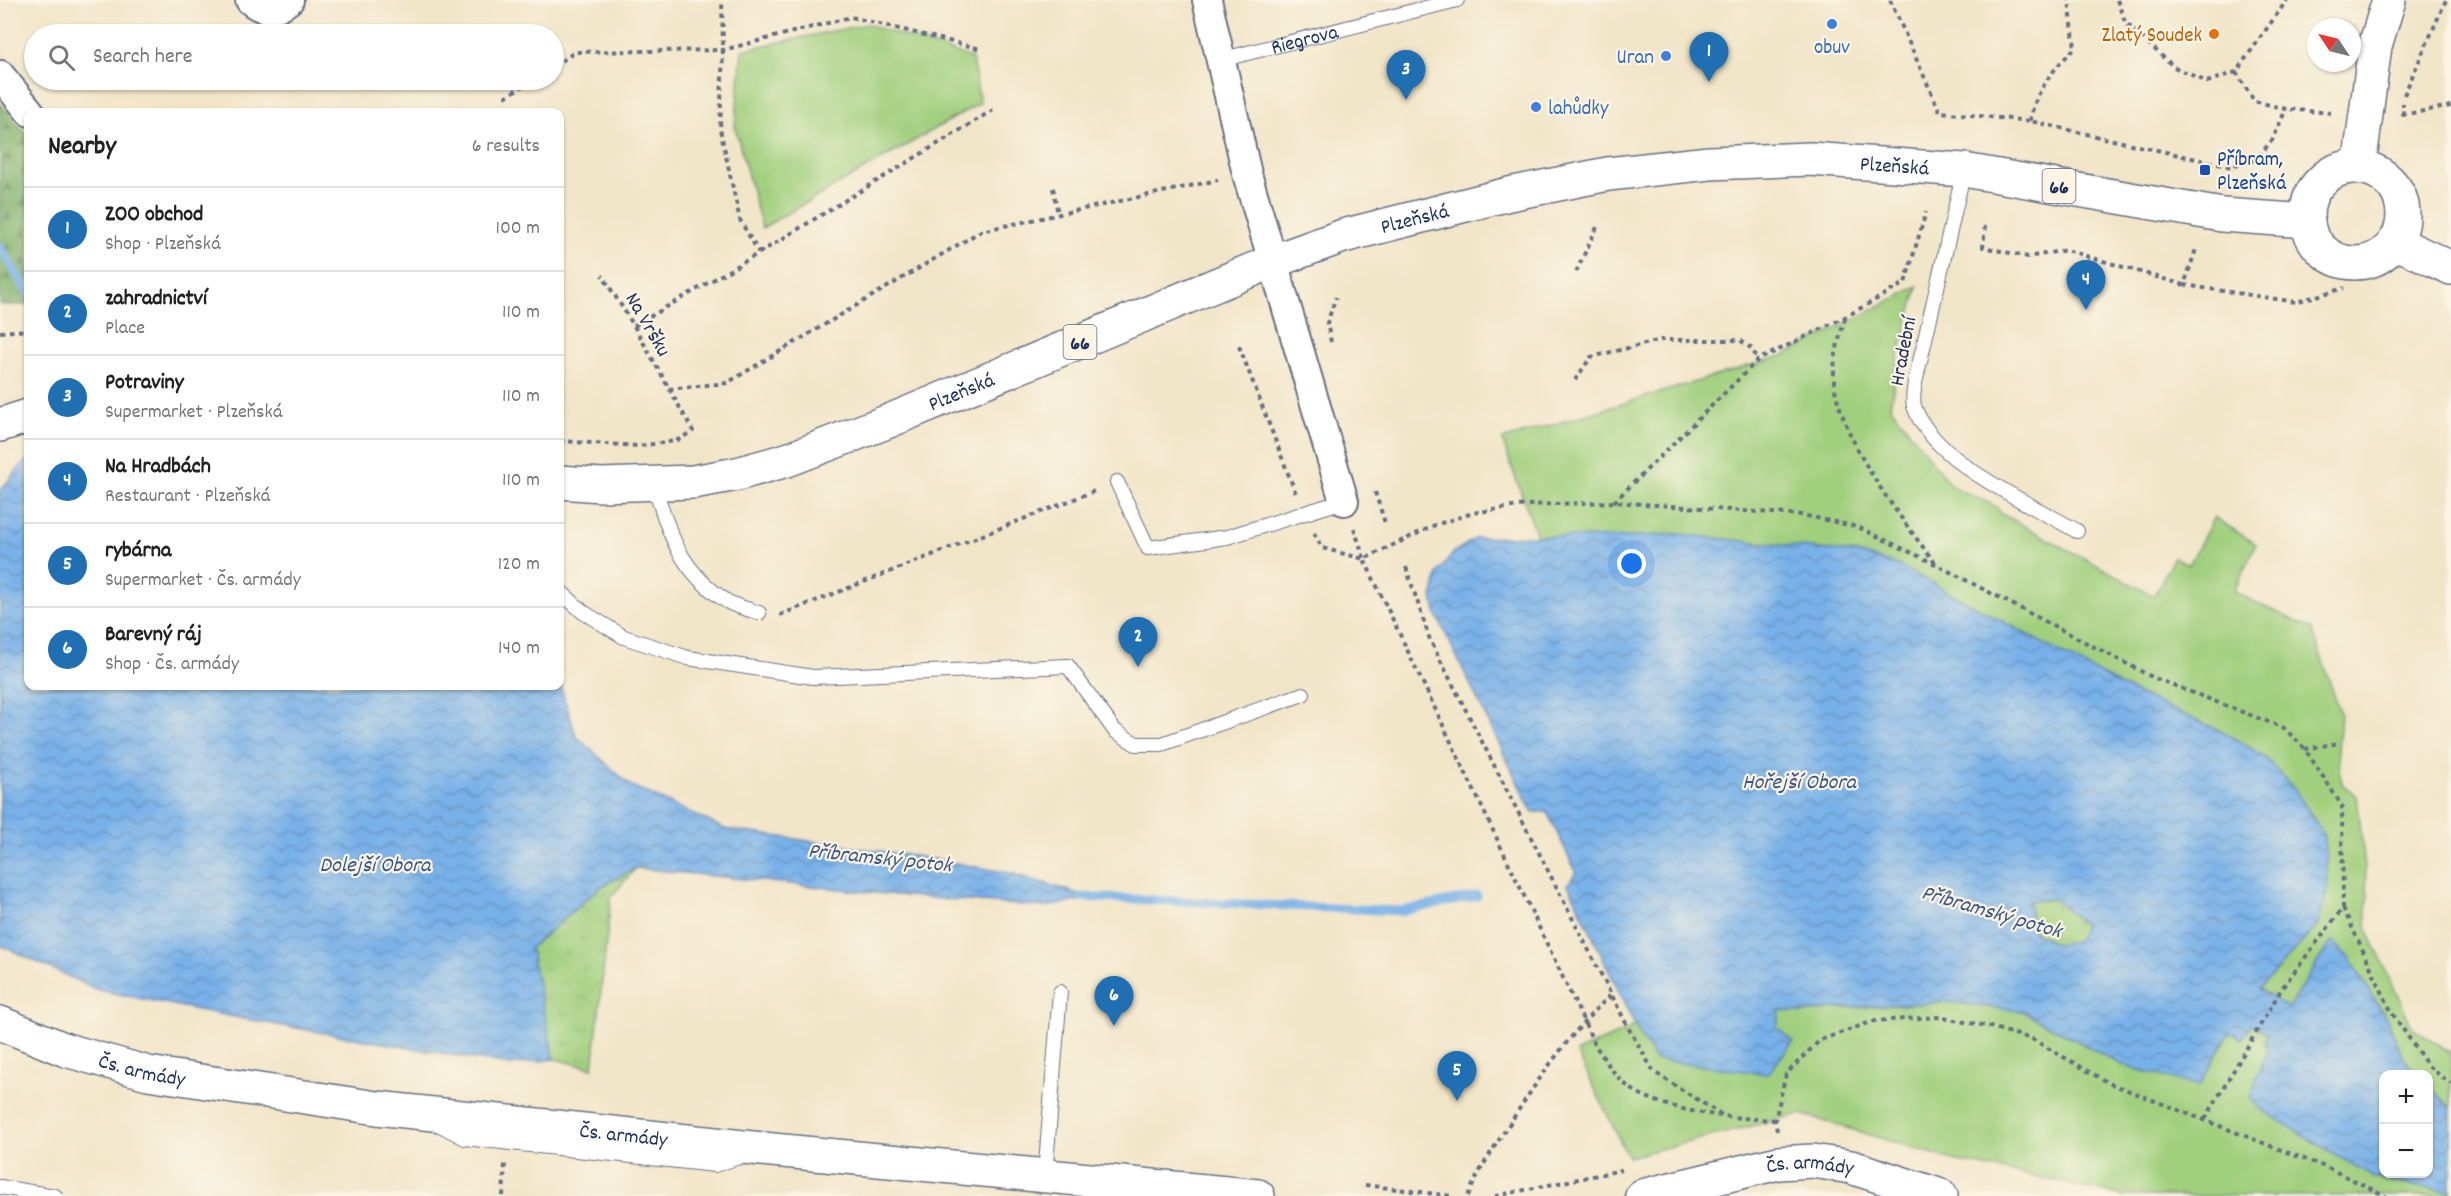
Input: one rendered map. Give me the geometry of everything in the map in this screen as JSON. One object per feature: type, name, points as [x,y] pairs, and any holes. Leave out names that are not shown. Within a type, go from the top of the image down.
[{"type":"main road","points":[[2360,167],[2375,46],[2389,0]]},
{"type":"main road","name":"Plzeňská","points":[[564,482],[601,485],[704,480],[737,474],[787,460],[889,422],[1271,262],[1343,236],[1509,194],[1608,174],[1709,163],[1810,159],[1964,170],[2222,215],[2308,221]]},
{"type":"main road","points":[[2360,167],[2376,171],[2390,181],[2399,194],[2404,210],[2402,227],[2395,242],[2384,254],[2369,261],[2352,263],[2336,259],[2322,250],[2312,237],[2308,221],[2308,207],[2312,193],[2321,181],[2345,168],[2360,167]]},
{"type":"main road","points":[[2395,242],[2451,268]]},
{"type":"main road","points":[[0,425],[24,417]]},
{"type":"main road","name":"Čs. armády","points":[[0,1023],[66,1050],[148,1073],[414,1113],[1258,1196]]},
{"type":"main road","name":"Čs. armády","points":[[1642,1196],[1778,1163],[1813,1161],[1851,1167],[1941,1196]]},
{"type":"street","points":[[250,0],[266,9],[284,4]]},
{"type":"street","points":[[1207,0],[1246,174],[1344,501]]},
{"type":"street","points":[[0,75],[27,108]]},
{"type":"lane","name":"Riegrova","points":[[1220,60],[1457,0]]},
{"type":"lane","name":"Hradební","points":[[1964,170],[1915,383],[1913,403],[1921,421],[1942,447],[1969,469],[2077,531]]},
{"type":"lane","points":[[1117,482],[1148,548],[1227,537],[1344,501]]},
{"type":"lane","points":[[654,484],[670,536],[694,574],[729,603],[759,613]]},
{"type":"lane","points":[[564,595],[583,612],[624,637],[688,658],[813,677],[1068,666],[1115,731],[1136,744],[1162,744],[1303,694]]},
{"type":"lane","points":[[1045,1176],[1060,992]]},
{"type":"lane","points":[[414,1113],[465,1138],[715,1165],[762,1149]]},
{"type":"lane","points":[[0,1186],[55,1196]]},
{"type":"path","points":[[722,0],[720,129],[740,220],[759,253]]},
{"type":"path","points":[[1890,0],[1940,112],[2030,121],[2231,166],[2256,160],[2273,139],[2286,109]]},
{"type":"path","points":[[2030,121],[2033,105],[2054,69],[2075,48],[2068,0]]},
{"type":"path","points":[[2117,0],[2125,22],[2174,67],[2207,82],[2236,72],[2287,0]]},
{"type":"path","points":[[2403,115],[2403,97],[2446,0]]},
{"type":"path","points":[[564,59],[575,52],[723,50],[851,17],[981,50]]},
{"type":"path","points":[[2236,72],[2254,102],[2286,109],[2331,113]]},
{"type":"path","points":[[505,97],[517,90]]},
{"type":"path","points":[[2392,115],[2451,106]]},
{"type":"path","points":[[634,326],[759,253],[993,110]]},
{"type":"path","points":[[669,389],[727,383],[981,231],[1246,174]]},
{"type":"path","points":[[1053,188],[1058,214]]},
{"type":"path","points":[[1614,502],[1758,360],[1845,317],[1905,283],[1926,212]]},
{"type":"path","points":[[1576,272],[1598,225]]},
{"type":"path","points":[[1985,226],[1983,247],[2028,257],[2066,250],[2184,285],[2296,302],[2344,288]]},
{"type":"path","points":[[2184,285],[2196,249]]},
{"type":"path","name":"Na Vršku","points":[[564,441],[638,446],[676,441],[693,431],[634,326],[602,275]]},
{"type":"path","points":[[1332,344],[1327,323],[1336,297]]},
{"type":"path","points":[[1845,317],[1835,350],[1836,393],[1854,442],[1897,512],[1935,564]]},
{"type":"path","points":[[0,332],[24,330]]},
{"type":"path","points":[[1575,380],[1591,357],[1660,340],[1740,340],[1752,349],[1758,360]]},
{"type":"path","points":[[1239,346],[1303,513],[1322,548],[1364,559],[1435,525],[1473,513],[1525,505],[1614,502],[1802,515],[1858,527],[1935,564],[2152,676],[2284,729],[2305,749],[2342,806],[2343,908],[2392,1013],[2428,1066],[2451,1084]]},
{"type":"path","points":[[759,613],[783,615],[1117,482]]},
{"type":"path","points":[[1375,489],[1386,526]]},
{"type":"path","points":[[1364,559],[1584,1020],[1608,1065],[1630,1087],[1657,1101],[1726,1118],[1775,1120]]},
{"type":"path","points":[[1406,567],[1430,640],[1611,995],[1654,1072],[1726,1118]]},
{"type":"path","points":[[2305,749],[2339,743]]},
{"type":"path","points":[[2204,1121],[2247,1044],[2282,988],[2343,908]]},
{"type":"path","points":[[1468,1196],[1478,1171],[1546,1067],[1584,1020],[1611,995]]},
{"type":"path","points":[[1776,1128],[1775,1120],[1786,1074],[1820,1040],[1874,1021],[1937,1017],[1987,1026],[2032,1039],[2109,1083],[2330,1169],[2386,1196]]},
{"type":"path","points":[[503,1196],[507,1142]]},
{"type":"path","points":[[1365,1185],[1452,1196]]},
{"type":"path","points":[[1495,1196],[1504,1195]]},
{"type":"green space","points":[[867,24],[972,58],[980,103],[762,228],[735,127],[742,50]]},
{"type":"green space","points":[[0,103],[24,131],[24,305],[0,305]]},
{"type":"green space","points":[[1918,286],[1900,350],[1890,406],[1951,486],[1997,507],[2000,513],[2154,596],[2174,557],[2189,565],[2214,517],[2256,544],[2234,592],[2312,629],[2341,715],[2338,750],[2342,784],[2357,796],[2368,896],[2366,927],[2413,1029],[2451,1052],[2451,1108],[2433,1090],[2433,1070],[2414,1070],[2403,1058],[2388,1021],[2349,957],[2333,941],[2288,1008],[2259,989],[2319,924],[2265,757],[2227,734],[2131,691],[1900,566],[1856,553],[1678,534],[1613,538],[1537,536],[1502,440],[1785,355]]},
{"type":"green space","points":[[636,868],[611,897],[593,1068],[554,1059],[530,948],[600,887]]},
{"type":"green space","points":[[2055,899],[2084,925],[2078,941],[2056,944],[2033,931],[2028,901]]},
{"type":"green space","points":[[1949,1002],[2022,1011],[2124,1066],[2252,1024],[2268,1034],[2264,1040],[2268,1051],[2256,1079],[2374,1178],[2451,1191],[2451,1196],[2126,1196],[1957,1161],[1800,1114],[1628,1157],[1577,1052],[1635,1026],[1656,1060],[1777,1027],[1780,1010],[1805,1013],[1839,1008]]},
{"type":"water","name":"Dolejší Obora","points":[[24,463],[24,690],[562,690],[576,736],[630,785],[725,829],[928,858],[1010,873],[1093,898],[1046,907],[906,896],[636,868],[600,887],[530,948],[554,1059],[510,1065],[244,1019],[98,990],[0,945],[0,490]]},
{"type":"water","name":"Hořejší Obora","points":[[1678,534],[1856,553],[1900,566],[2131,691],[2227,734],[2265,757],[2295,790],[2325,836],[2328,884],[2319,924],[2259,989],[2288,1008],[2332,941],[2349,957],[2388,1021],[2403,1058],[2414,1070],[2379,1070],[2379,1178],[2433,1178],[2433,1090],[2451,1108],[2451,1191],[2374,1178],[2262,1110],[2251,1098],[2268,1051],[2264,1039],[2268,1034],[2252,1024],[2242,1039],[2230,1032],[2199,1086],[2124,1066],[2022,1011],[1949,1002],[1839,1008],[1805,1013],[1780,1010],[1777,1027],[1793,1042],[1768,1074],[1655,1060],[1635,1026],[1568,884],[1576,872],[1547,812],[1532,812],[1438,618],[1432,598],[1438,573],[1454,552],[1476,538],[1537,536],[1613,538]],"holes":[[[2055,899],[2084,924],[2078,941],[2056,944],[2033,931],[2028,901]]]},
{"type":"waterway","name":"Příbramský potok","points":[[0,247],[24,286]]},
{"type":"waterway","name":"Příbramský potok","points":[[1082,897],[1402,911],[1477,896]]},
{"type":"place","name":"obuv","points":[[1832,24]]},
{"type":"place","name":"Zlatý Soudek","points":[[2214,34]]},
{"type":"place","name":"Uran","points":[[1666,56]]},
{"type":"place","name":"ZOO obchod","points":[[1709,82]]},
{"type":"place","name":"Potraviny","points":[[1406,100]]},
{"type":"place","name":"lahůdky","points":[[1536,107]]},
{"type":"place","name":"Příbram, Plzeňská","points":[[2205,170]]},
{"type":"place","name":"Na Hradbách","points":[[2086,310]]},
{"type":"place","name":"zahradnictví","points":[[1138,667]]},
{"type":"place","name":"Barevný ráj","points":[[1114,1026]]},
{"type":"place","name":"rybárna","points":[[1457,1101]]}]
